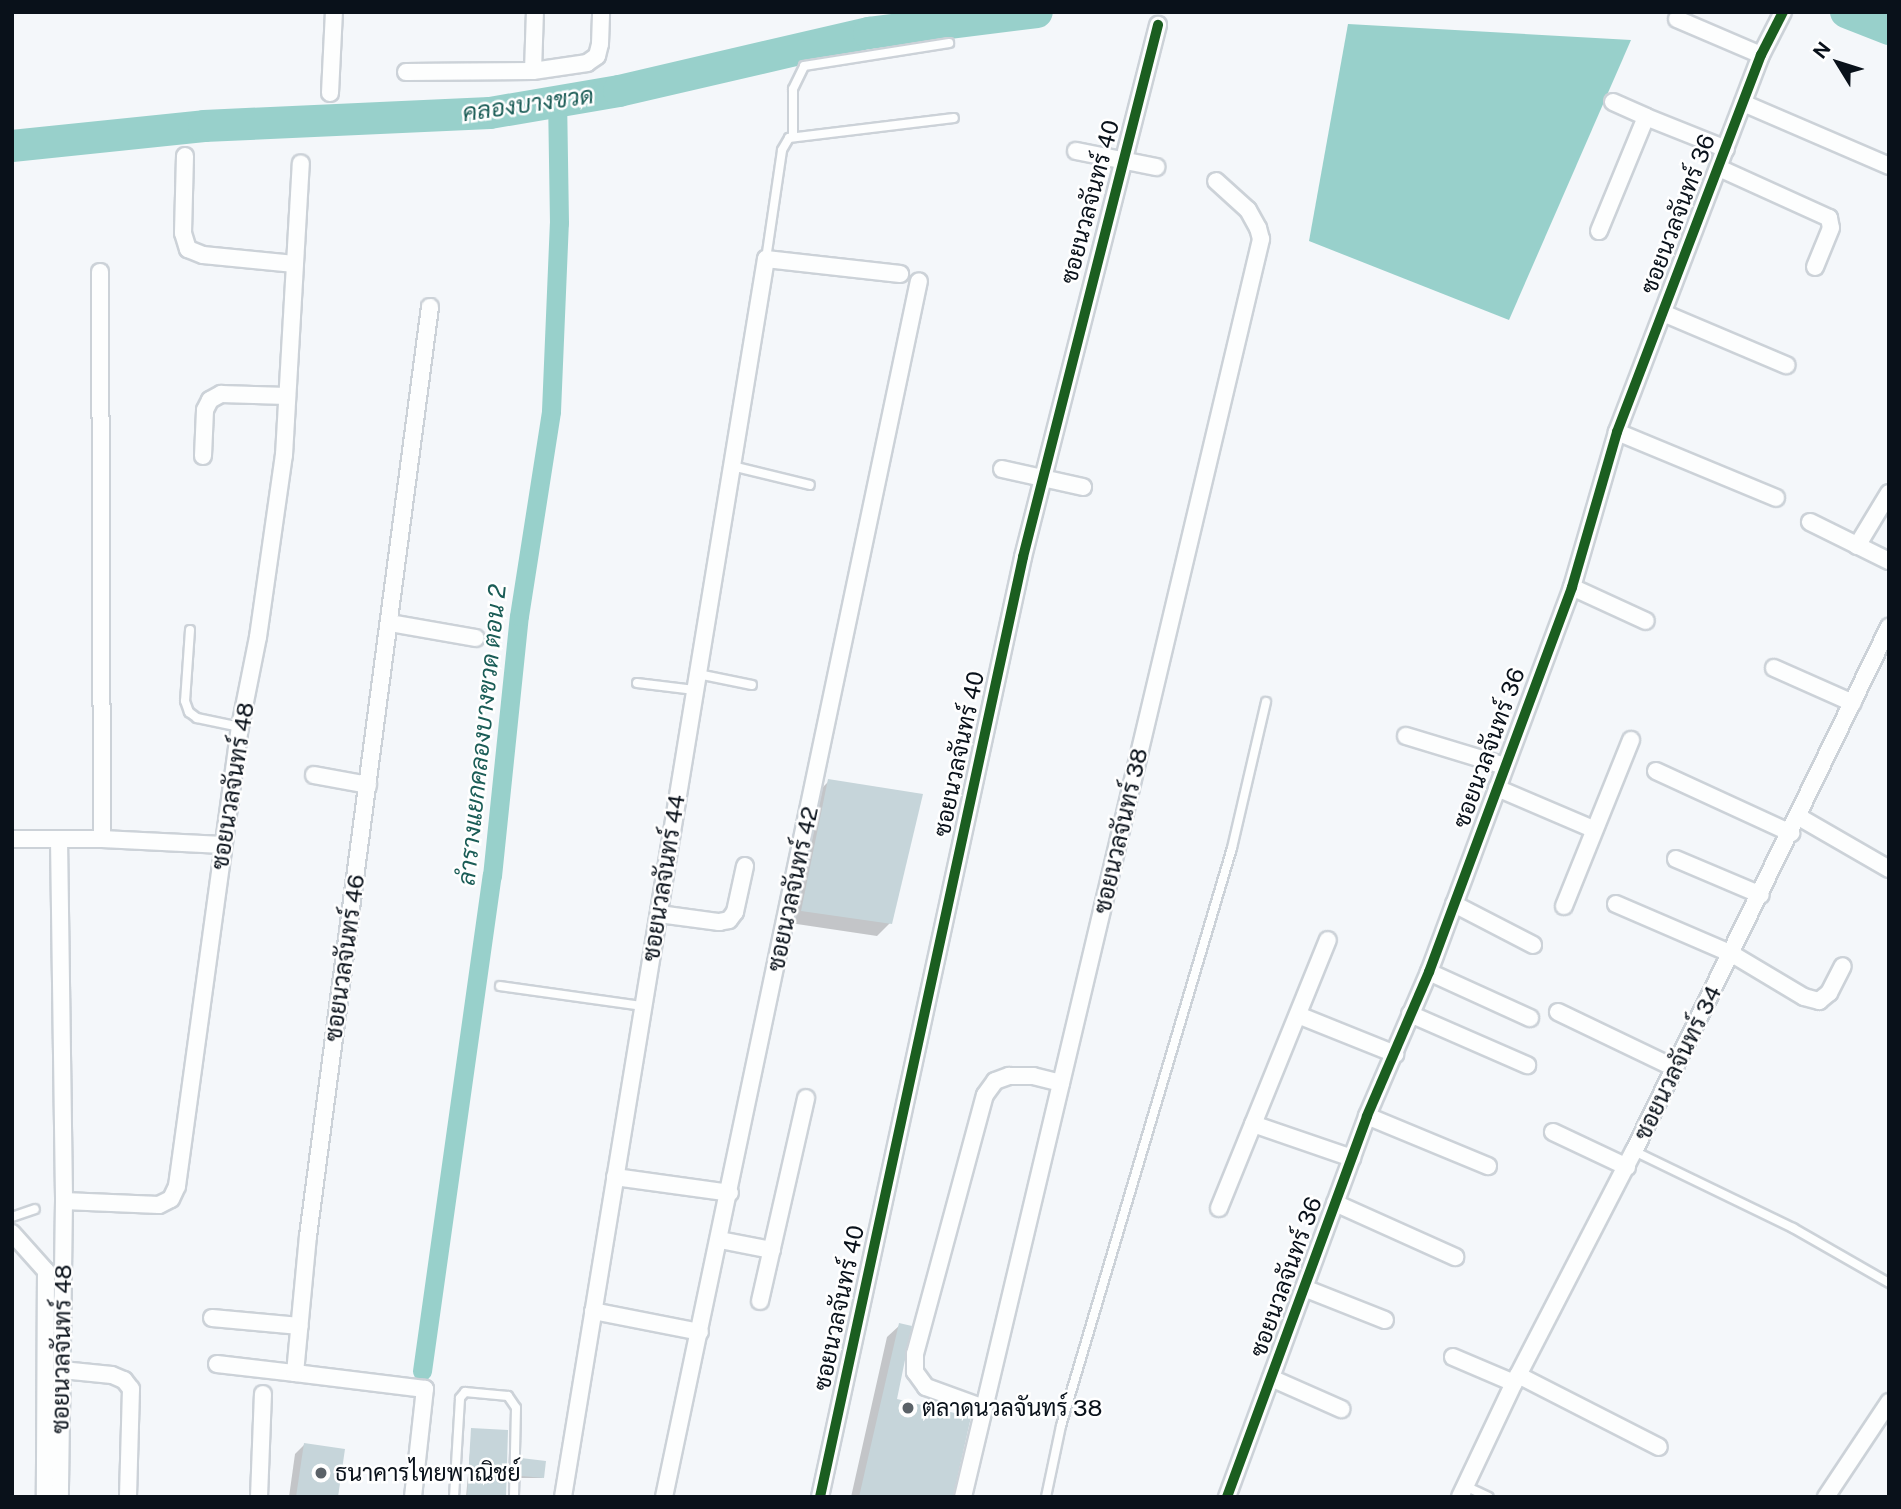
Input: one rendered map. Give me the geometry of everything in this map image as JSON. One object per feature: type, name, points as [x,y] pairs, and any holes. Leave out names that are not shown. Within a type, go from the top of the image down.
[{"type":"street","points":[[330,93],[334,12]]},
{"type":"street","points":[[533,71],[535,12]]},
{"type":"street","points":[[405,72],[533,71],[587,63],[597,56],[601,12]]},
{"type":"street","name":"ซอยนวลจันทร์ 36","points":[[1227,1497],[1367,1116],[1429,972],[1572,587],[1617,432],[1761,55],[1783,12]]},
{"type":"street","points":[[1677,19],[1761,55]]},
{"type":"street","name":"ซอยนวลจันทร์ 40","points":[[820,1497],[1042,478],[1158,25]]},
{"type":"street","points":[[1613,102],[1726,149]]},
{"type":"street","points":[[1743,103],[1889,166]]},
{"type":"street","points":[[1599,231],[1646,117]]},
{"type":"street","points":[[1076,151],[1156,167]]},
{"type":"street","points":[[185,156],[183,233],[188,249],[203,255],[295,264]]},
{"type":"street","name":"ซอยนวลจันทร์ 48","points":[[64,1201],[159,1205],[171,1199],[177,1186],[240,727],[258,637],[284,455],[301,163]]},
{"type":"street","points":[[1719,168],[1829,218],[1831,228],[1815,267]]},
{"type":"street","name":"ซอยนวลจันทร์ 38","points":[[963,1497],[1261,239],[1248,210],[1216,181]]},
{"type":"street","points":[[766,260],[900,274]]},
{"type":"street","name":"ซอยนวลจันทร์ 44","points":[[563,1497],[766,260]]},
{"type":"street","points":[[100,272],[102,839]]},
{"type":"street","name":"ซอยนวลจันทร์ 42","points":[[664,1497],[730,1193],[919,281]]},
{"type":"street","name":"ซอยนวลจันทร์ 46","points":[[295,1373],[308,1236],[430,307]]},
{"type":"street","points":[[1663,313],[1786,365]]},
{"type":"street","points":[[203,456],[205,410],[210,400],[221,394],[287,396]]},
{"type":"street","points":[[1617,432],[1776,498]]},
{"type":"street","points":[[1002,469],[1083,487]]},
{"type":"street","points":[[1857,545],[1889,493]]},
{"type":"street","points":[[1810,522],[1889,561]]},
{"type":"street","points":[[1572,587],[1646,621]]},
{"type":"street","points":[[390,623],[476,638]]},
{"type":"street","name":"ซอยนวลจันทร์ 34","points":[[1463,1491],[1516,1379],[1627,1167],[1791,834],[1889,627]]},
{"type":"street","points":[[1774,668],[1853,703]]},
{"type":"street","points":[[1406,736],[1504,766]]},
{"type":"street","points":[[1564,906],[1630,740]]},
{"type":"street","points":[[1656,771],[1791,834]]},
{"type":"street","points":[[314,775],[368,785]]},
{"type":"street","points":[[1497,788],[1593,830]]},
{"type":"street","points":[[1798,817],[1889,869]]},
{"type":"street","points":[[12,839],[102,839],[223,845]]},
{"type":"street","name":"ซอยนวลจันทร์ 48","points":[[59,839],[64,1201],[60,1497]]},
{"type":"street","points":[[1676,859],[1760,895]]},
{"type":"street","points":[[659,914],[719,922],[729,920],[735,912],[745,866]]},
{"type":"street","points":[[1454,904],[1533,945]]},
{"type":"street","points":[[1616,904],[1731,954],[1804,997],[1819,1001],[1829,993],[1843,966]]},
{"type":"street","points":[[1219,1208],[1328,940]]},
{"type":"street","points":[[1429,972],[1530,1018]]},
{"type":"street","points":[[1558,1012],[1675,1068]]},
{"type":"street","points":[[1410,1014],[1527,1065]]},
{"type":"street","points":[[1298,1015],[1395,1054]]},
{"type":"street","points":[[984,1408],[926,1387],[915,1372],[915,1354],[985,1095],[995,1081],[1009,1076],[1033,1076],[1061,1083]]},
{"type":"street","points":[[760,1301],[806,1098]]},
{"type":"street","points":[[1367,1116],[1488,1166]]},
{"type":"street","points":[[1253,1124],[1352,1158]]},
{"type":"street","points":[[1553,1132],[1627,1167]]},
{"type":"street","points":[[615,1177],[730,1193]]},
{"type":"street","points":[[1335,1203],[1454,1257]]},
{"type":"street","points":[[12,1233],[46,1271],[45,1497]]},
{"type":"street","points":[[720,1240],[772,1250]]},
{"type":"street","points":[[1304,1288],[1385,1320]]},
{"type":"street","points":[[593,1311],[700,1332]]},
{"type":"street","points":[[212,1318],[300,1326]]},
{"type":"street","points":[[1453,1357],[1516,1379],[1659,1447]]},
{"type":"street","points":[[217,1364],[425,1389],[413,1497]]},
{"type":"street","points":[[62,1370],[112,1375],[124,1380],[131,1389],[128,1497]]},
{"type":"street","points":[[1270,1378],[1341,1409]]},
{"type":"street","points":[[259,1497],[263,1394]]},
{"type":"street","points":[[1826,1497],[1889,1402]]},
{"type":"lane","points":[[766,260],[782,150],[793,136],[793,89],[804,66],[949,43]]},
{"type":"lane","points":[[793,136],[954,118]]},
{"type":"lane","points":[[732,466],[810,485]]},
{"type":"lane","points":[[190,630],[185,701],[189,712],[197,718],[240,727]]},
{"type":"lane","points":[[637,683],[752,685]]},
{"type":"lane","points":[[1046,1497],[1061,1426],[1232,848],[1266,702]]},
{"type":"lane","points":[[500,986],[643,1006]]},
{"type":"lane","points":[[1634,1151],[1793,1228],[1885,1280],[1889,1269]]},
{"type":"lane","points":[[12,1217],[35,1209]]},
{"type":"lane","points":[[454,1497],[460,1398],[466,1392],[508,1396],[516,1408],[514,1497]]},
{"type":"lane","points":[[1463,1491],[1489,1497]]},
{"type":"shaded area","points":[[1348,24],[1631,40],[1509,320],[1309,241]]},
{"type":"building","points":[[828,779],[923,794],[892,924],[801,911]]},
{"type":"building","name":"ตลาดนวลจันทร์ 38","points":[[899,1323],[912,1326],[897,1399],[971,1417],[953,1497],[859,1497]]},
{"type":"building","points":[[471,1428],[508,1430],[506,1497],[467,1497]]},
{"type":"building","name":"ธนาคารไทยพาณิชย์","points":[[304,1443],[345,1449],[338,1497],[296,1497]]},
{"type":"building","points":[[521,1458],[546,1461],[544,1478],[521,1476]]},
{"type":"waterway","name":"คลองบางขวด","points":[[12,146],[204,126],[490,113],[619,91],[869,33],[1037,12]]},
{"type":"waterway","name":"คลองบางขวด","points":[[1846,12],[1889,29]]},
{"type":"waterway","name":"ลำรางแยกคลองบางขวด ตอน 2","points":[[422,1371],[492,876],[519,616],[551,411],[559,223],[557,102]]},
{"type":"cycle path","points":[[1227,1497],[1367,1116],[1429,972],[1572,587],[1617,432],[1761,55],[1783,12]]},
{"type":"cycle path","points":[[820,1497],[1023,557],[1158,25]]},
{"type":"place","name":"ตลาดนวลจันทร์ 38","points":[[908,1408]]},
{"type":"place","name":"ธนาคารไทยพาณิชย์","points":[[321,1473]]}]
